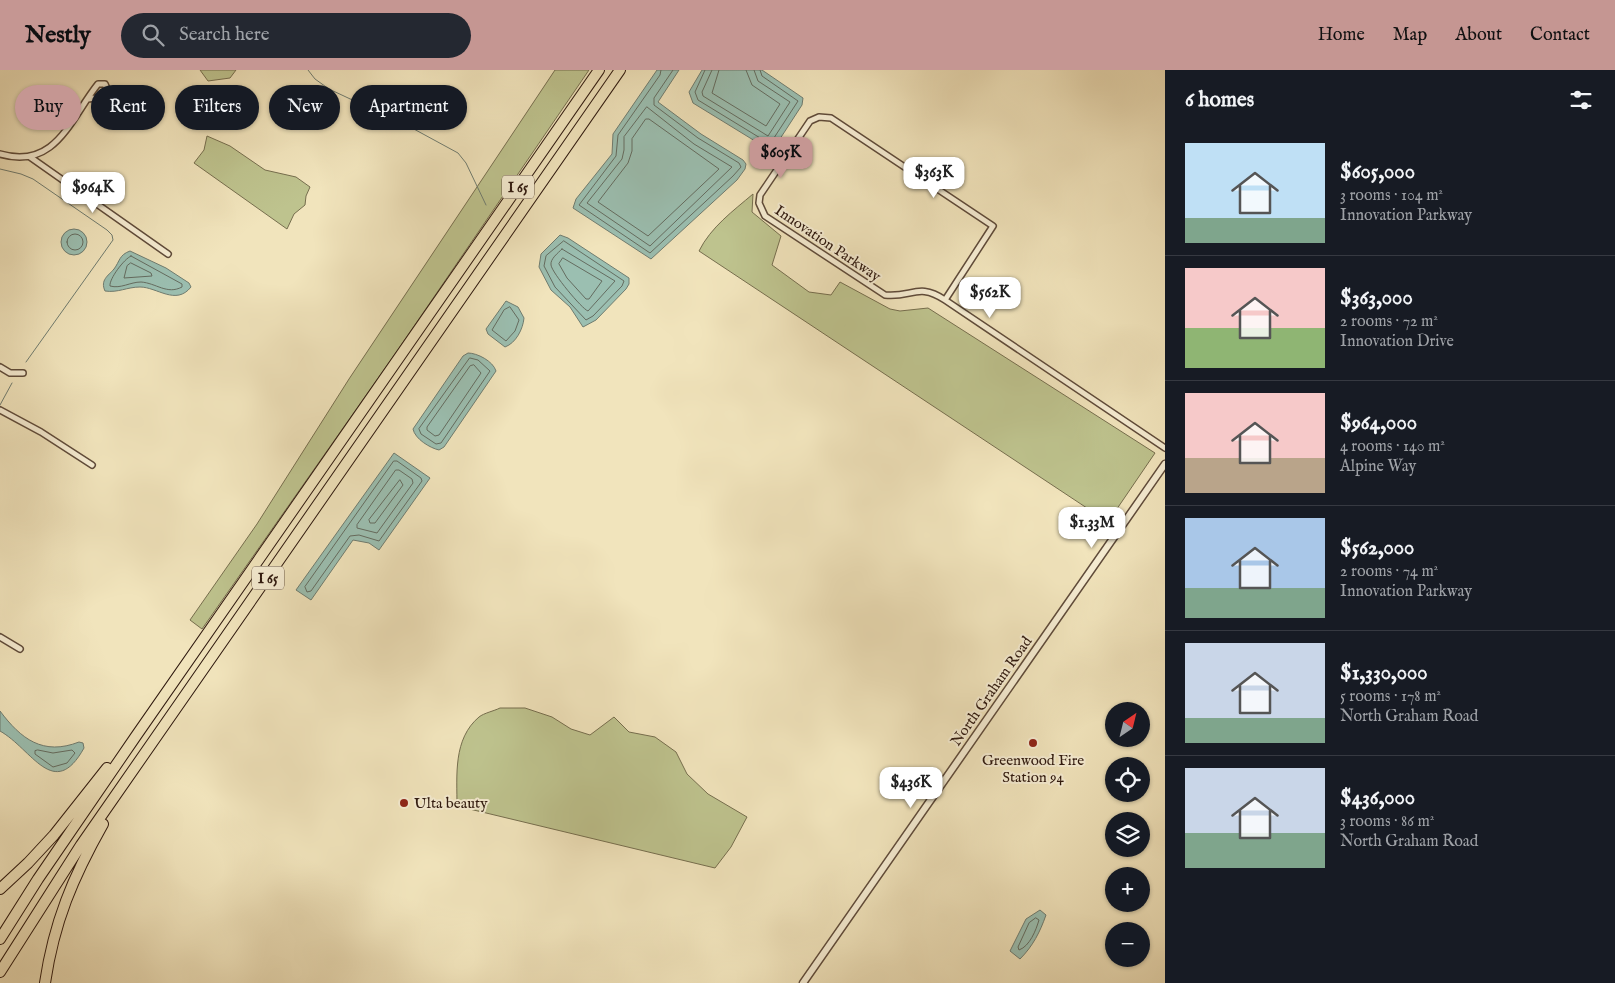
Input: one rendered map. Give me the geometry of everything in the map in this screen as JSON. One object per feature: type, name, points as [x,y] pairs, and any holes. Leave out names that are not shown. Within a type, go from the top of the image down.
[{"type":"highway","name":"I 65","points":[[0,939],[43,872],[136,736],[599,70]]},
{"type":"highway","name":"I 65","points":[[0,972],[52,888],[137,764],[620,71]]},
{"type":"highway","points":[[0,889],[54,835],[92,786],[136,736]]},
{"type":"highway","points":[[45,983],[56,925],[66,895],[78,867],[137,764]]},
{"type":"street","points":[[0,154],[20,158],[42,154],[52,147],[88,99]]},
{"type":"street","name":"Innovation Parkway","points":[[945,300],[993,226],[837,122],[824,116],[806,124],[760,196],[761,210],[770,220],[878,292],[892,296],[925,290],[945,300],[1165,448]]},
{"type":"street","points":[[30,157],[168,254]]},
{"type":"street","points":[[1,370],[10,373],[23,373]]},
{"type":"street","points":[[0,410],[41,432],[92,465]]},
{"type":"street","name":"North Graham Road","points":[[804,983],[1165,464]]},
{"type":"street","points":[[0,637],[20,649]]},
{"type":"green space","points":[[200,70],[236,70],[230,78],[208,81]]},
{"type":"green space","points":[[555,70],[589,70],[395,354],[202,629],[190,620],[257,524],[349,379]]},
{"type":"green space","points":[[207,136],[230,146],[265,170],[296,177],[310,187],[305,205],[294,214],[287,229],[194,163],[204,150]]},
{"type":"green space","points":[[753,194],[752,212],[781,236],[772,265],[809,292],[831,295],[840,282],[890,309],[900,311],[928,308],[1155,453],[1108,522],[699,251],[716,227]]},
{"type":"green space","points":[[500,708],[525,708],[552,717],[571,729],[590,735],[614,717],[629,732],[655,737],[676,752],[687,774],[708,794],[747,817],[731,847],[715,868],[457,806],[458,758],[465,736],[479,717]]},
{"type":"water","points":[[657,70],[679,70],[658,102],[701,134],[743,160],[746,164],[745,169],[737,180],[651,259],[573,208],[576,199],[612,154],[613,134]]},
{"type":"water","points":[[702,70],[762,70],[803,98],[802,105],[774,148],[768,149],[693,103],[689,92]]},
{"type":"water","points":[[74,229],[83,233],[87,242],[83,251],[74,255],[65,251],[61,242],[65,233]]},
{"type":"water","points":[[560,235],[568,238],[629,278],[629,284],[626,289],[596,320],[583,327],[570,307],[551,290],[539,267],[541,254]]},
{"type":"water","points":[[130,251],[166,268],[189,283],[191,287],[179,295],[166,294],[140,287],[105,291],[103,284],[105,278],[114,269],[122,256]]},
{"type":"water","points":[[506,301],[518,307],[524,318],[518,335],[505,347],[488,334],[486,329]]},
{"type":"water","points":[[468,353],[484,358],[492,364],[496,371],[444,447],[439,450],[435,449],[420,440],[413,429],[463,356]]},
{"type":"water","points":[[394,453],[430,478],[379,550],[369,543],[353,540],[311,600],[296,590]]},
{"type":"water","points":[[0,711],[16,730],[34,742],[54,747],[79,742],[83,743],[84,748],[73,764],[63,771],[53,771],[33,759],[12,739],[0,731]]},
{"type":"water","points":[[1040,910],[1046,915],[1044,921],[1039,933],[1020,959],[1010,951],[1026,919]]},
{"type":"waterway","points":[[308,70],[315,79],[329,89],[412,128],[458,153],[466,163],[486,205]]},
{"type":"waterway","points":[[0,169],[33,179],[107,230],[112,235],[113,240],[26,362]]},
{"type":"waterway","points":[[0,405],[12,383]]},
{"type":"place","name":"Greenwood Fire Station 94","points":[[1033,743]]},
{"type":"place","name":"Ulta beauty","points":[[404,803]]}]
